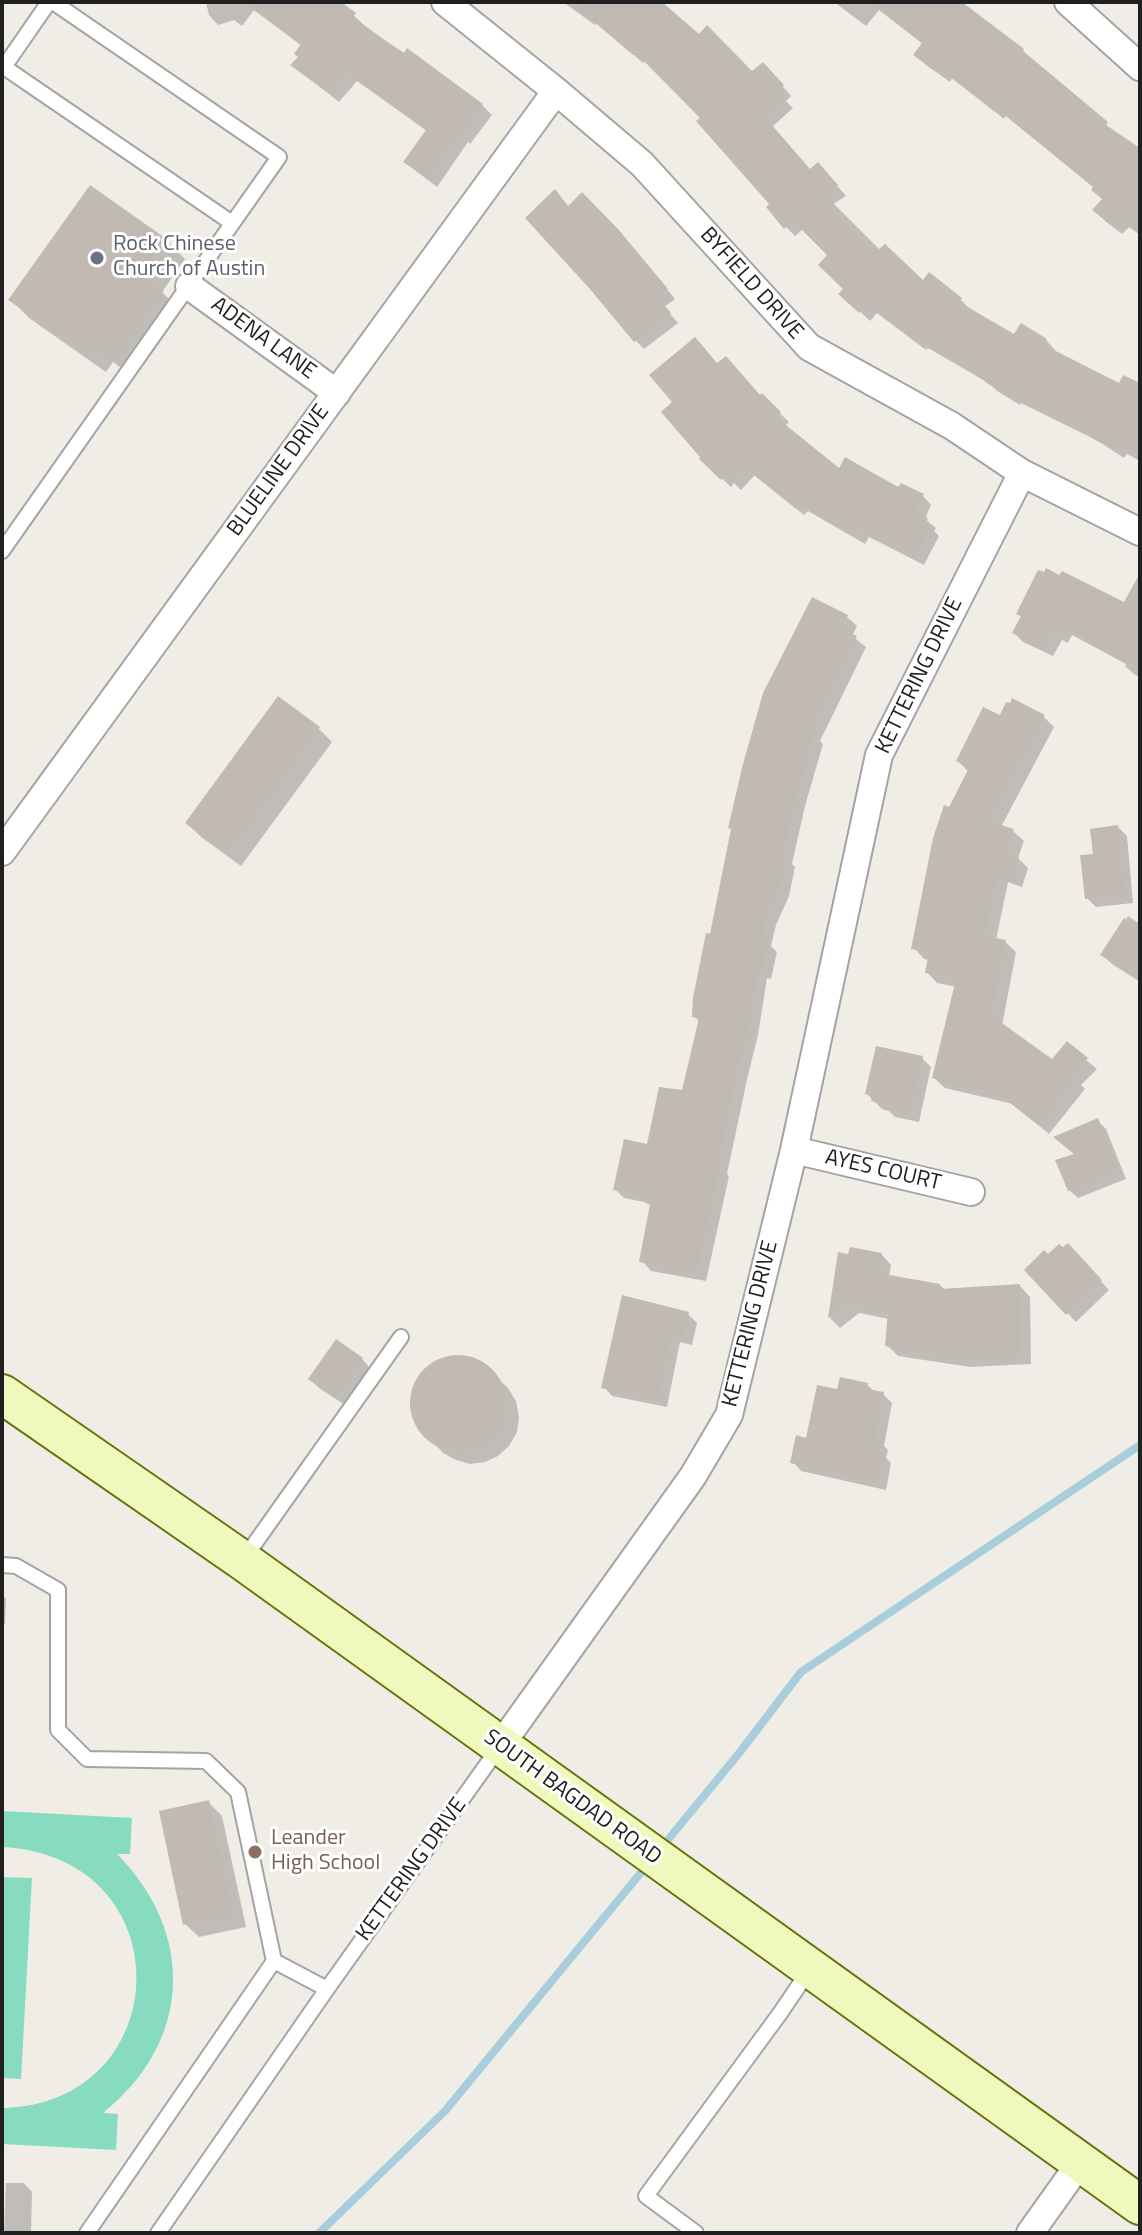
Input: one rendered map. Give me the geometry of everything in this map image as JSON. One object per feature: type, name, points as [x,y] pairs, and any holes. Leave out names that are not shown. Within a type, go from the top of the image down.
[{"type":"main road","name":"SOUTH BAGDAD ROAD","points":[[2,1394],[242,1560],[1140,2205]]},
{"type":"street","name":"BYFIELD DRIVE","points":[[445,2],[642,164],[809,347],[952,426],[1022,473],[1140,532]]},
{"type":"street","points":[[1068,2],[1140,67]]},
{"type":"street","name":"BLUELINE DRIVE","points":[[2,852],[556,91]]},
{"type":"street","name":"ADENA LANE","points":[[189,286],[337,393]]},
{"type":"street","name":"KETTERING DRIVE","points":[[500,1746],[693,1476],[729,1415],[794,1150],[879,755],[1022,473]]},
{"type":"street","name":"AYES COURT","points":[[794,1150],[971,1192]]},
{"type":"street","points":[[1030,2233],[1080,2163]]},
{"type":"lane","points":[[2,551],[279,157],[51,2],[4,67],[232,223]]},
{"type":"lane","points":[[242,1560],[401,1337]]},
{"type":"lane","points":[[2,1557],[9,1565],[58,1590],[58,1730],[87,1759],[206,1761],[238,1792],[274,1961],[87,2233]]},
{"type":"lane","name":"KETTERING DRIVE","points":[[158,2233],[500,1746]]},
{"type":"lane","points":[[274,1961],[327,1989]]},
{"type":"lane","points":[[696,2233],[646,2196],[811,1969]]},
{"type":"green space","points":[[2,1811],[132,1818],[130,1854],[117,1854],[143,1885],[161,1918],[171,1952],[173,1987],[167,2021],[154,2054],[132,2085],[103,2113],[118,2114],[116,2150],[2,2144],[2,2108],[60,2096],[102,2067],[128,2026],[137,1980],[129,1933],[104,1891],[62,1861],[2,1847]]},
{"type":"green space","points":[[2,1877],[32,1878],[21,2079],[2,2078]]},
{"type":"building","points":[[243,2],[341,2],[356,13],[353,17],[386,41],[404,53],[407,48],[483,104],[457,134],[427,178],[403,162],[426,130],[346,72],[328,93],[290,65],[298,57],[294,54],[301,44]]},
{"type":"building","points":[[571,2],[662,2],[699,34],[707,25],[752,71],[763,62],[784,85],[778,90],[785,98],[764,116],[810,169],[818,162],[838,185],[825,195],[879,249],[885,244],[923,280],[929,272],[962,298],[959,302],[1014,334],[1021,323],[1047,339],[1044,345],[1119,383],[1123,375],[1140,383],[1140,456],[1118,444],[1115,450],[1091,435],[1010,397],[918,340],[916,342],[867,305],[859,313],[838,294],[843,289],[818,265],[827,255],[793,221],[784,229],[766,207],[769,204],[696,121],[700,118],[635,52],[633,55]]},
{"type":"building","points":[[869,2],[962,2],[1024,49],[1108,122],[1106,125],[1140,148],[1140,234],[1117,218],[1111,225],[1092,210],[1102,199],[1091,190],[1093,187],[995,107],[993,110],[941,70],[938,73],[913,55],[922,43]]},
{"type":"building","name":"Rock Chinese Church of Austin","points":[[90,185],[168,240],[142,276],[164,291],[115,360],[94,346],[87,355],[8,300]]},
{"type":"building","points":[[555,189],[568,206],[582,192],[668,289],[657,297],[671,313],[634,342],[525,218]]},
{"type":"building","points":[[695,337],[717,363],[726,356],[760,395],[762,393],[781,412],[776,417],[839,468],[845,457],[898,487],[901,483],[924,494],[915,512],[928,518],[925,523],[931,526],[915,558],[859,529],[855,537],[798,504],[795,508],[745,468],[731,482],[724,476],[721,480],[699,459],[661,412],[672,402],[649,375]]},
{"type":"building","points":[[1046,568],[1059,575],[1062,571],[1124,602],[1140,573],[1140,669],[1063,628],[1059,636],[1052,632],[1043,649],[1012,633],[1021,616],[1016,614],[1038,570],[1044,572]]},
{"type":"building","points":[[812,597],[848,615],[842,629],[857,636],[810,732],[814,733],[783,855],[786,856],[780,886],[767,915],[762,940],[769,941],[762,971],[758,970],[750,1025],[739,1064],[697,1273],[639,1262],[651,1199],[613,1190],[624,1139],[647,1144],[659,1087],[682,1090],[699,1018],[692,1017],[693,998],[706,933],[710,934],[731,829],[728,828],[743,764],[763,693]]},
{"type":"building","points":[[278,696],[320,727],[226,854],[185,823]]},
{"type":"building","points":[[1012,698],[1045,715],[988,821],[1014,829],[1006,852],[1019,856],[1012,878],[998,873],[985,936],[1006,940],[992,1016],[1052,1059],[1067,1041],[1088,1058],[1072,1074],[1076,1077],[1038,1125],[1000,1095],[932,1078],[956,979],[925,973],[929,952],[911,949],[933,838],[944,805],[949,807],[969,768],[956,761],[983,707],[1000,715],[1006,702],[1010,703]]},
{"type":"building","points":[[1118,825],[1125,895],[1085,899],[1080,855],[1093,854],[1090,829]]},
{"type":"building","points":[[1124,918],[1140,928],[1140,980],[1100,955]]},
{"type":"building","points":[[876,1046],[923,1056],[910,1115],[884,1109],[885,1104],[871,1101],[872,1096],[865,1094]]},
{"type":"building","points":[[1098,1118],[1116,1162],[1116,1171],[1068,1191],[1055,1160],[1074,1154],[1053,1137]]},
{"type":"building","points":[[1068,1243],[1102,1280],[1066,1315],[1024,1270],[1044,1250],[1048,1254],[1059,1244],[1063,1247]]},
{"type":"building","points":[[850,1247],[882,1253],[878,1273],[940,1284],[940,1289],[1020,1284],[1021,1354],[958,1358],[885,1346],[888,1311],[847,1303],[828,1318],[838,1252],[848,1254]]},
{"type":"building","points":[[622,1295],[689,1312],[684,1338],[671,1335],[659,1399],[601,1388]]},
{"type":"building","points":[[336,1339],[363,1358],[335,1398],[308,1379]]},
{"type":"building","points":[[458,1355],[476,1359],[492,1369],[502,1385],[506,1403],[502,1421],[492,1437],[476,1447],[458,1451],[440,1447],[424,1437],[414,1421],[410,1403],[414,1385],[424,1369],[440,1359]]},
{"type":"building","points":[[840,1377],[868,1383],[867,1389],[884,1392],[875,1438],[880,1439],[877,1451],[884,1452],[877,1482],[790,1463],[796,1435],[806,1438],[817,1385],[837,1389]]},
{"type":"building","points":[[209,1800],[233,1914],[183,1925],[159,1811]]},
{"type":"waterway","points":[[662,1847],[801,1672],[1140,1445]]},
{"type":"waterway","points":[[319,2233],[445,2111],[648,1864]]},
{"type":"place","name":"Rock Chinese Church of Austin","points":[[97,258]]},
{"type":"place","name":"Leander High School","points":[[255,1852]]}]
